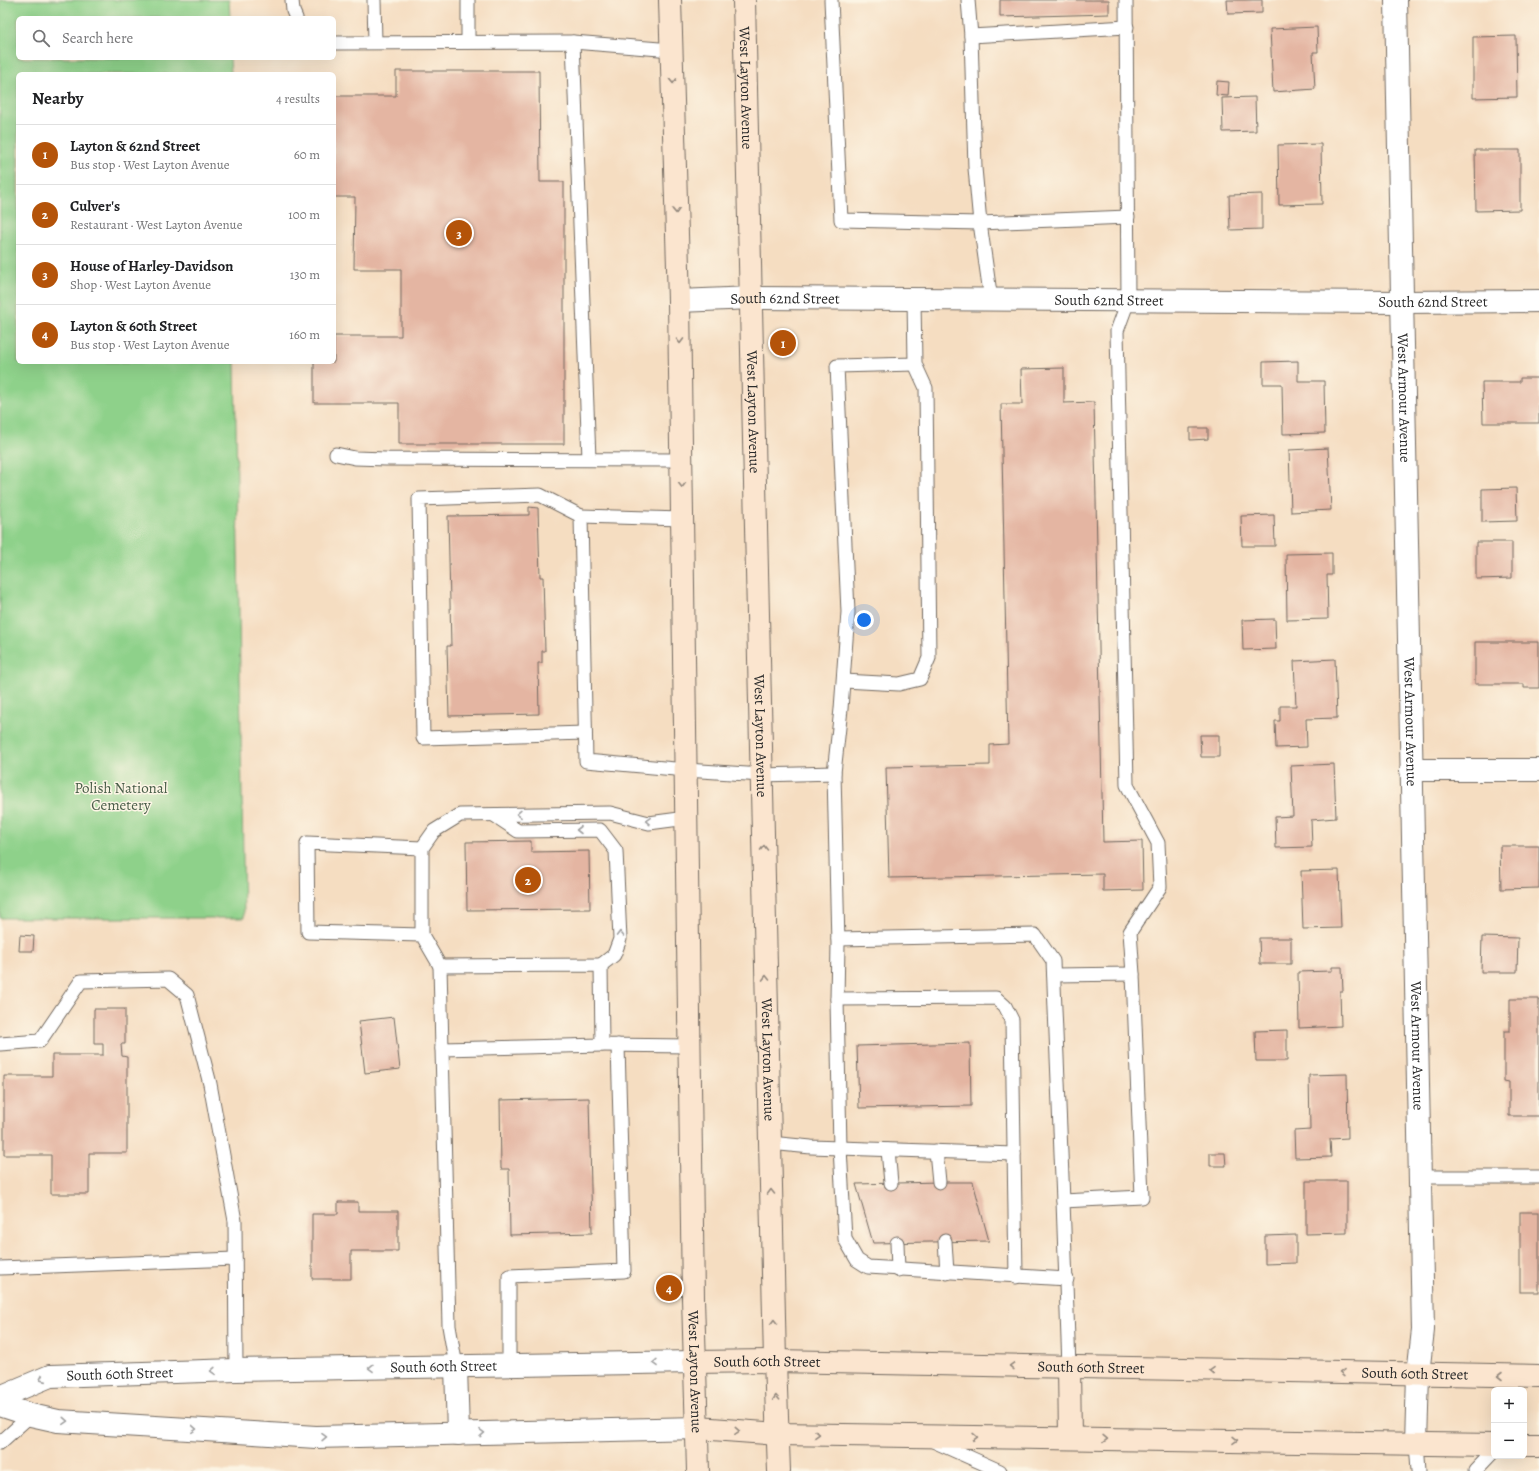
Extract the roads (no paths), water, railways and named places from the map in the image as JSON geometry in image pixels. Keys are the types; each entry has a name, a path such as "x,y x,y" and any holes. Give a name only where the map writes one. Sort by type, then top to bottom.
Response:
{"main road":[{"name":"West Layton Avenue","path":"670,0 679,301 694,1362 698,1428 698,1471"},
{"name":"West Layton Avenue","path":"744,0 752,298 775,1361 779,1471"},
{"name":"South 60th Street","path":"694,1362 775,1361 1539,1376"},
{"path":"1069,1367 1070,1438"},
{"path":"698,1428 778,1434 1491,1444"},
{"path":"1527,1445 1539,1445"}],"street":[{"name":"West Armour Avenue","path":"1396,0 1423,1330 1418,1374 1416,1443"},
{"name":"South 62nd Street","path":"679,301 752,298 1128,301 1539,301"},
{"path":"1411,770 1539,770"},
{"name":"South 60th Street","path":"0,1397 50,1376 236,1370 694,1362"},
{"path":"456,1366 458,1434"},
{"path":"0,1405 31,1415 58,1421 316,1437 698,1428"}],"lane":[{"path":"292,0 292,11 295,16"},
{"path":"374,0 375,42"},
{"path":"468,0 468,42"},
{"path":"831,0 841,220 980,223 1128,217"},
{"path":"968,0 971,36 975,168 980,223 991,300"},
{"path":"1063,1201 1142,1197 1130,932 1160,887 1158,843 1127,785 1117,331 1128,301 1126,0"},
{"path":"971,36 1127,27"},
{"path":"336,43 573,42 672,50"},
{"path":"573,42 589,459"},
{"path":"844,682 899,684 920,679 929,658 926,388 915,364 914,299"},
{"path":"915,364 837,366 848,612 844,682 834,773 838,938 837,999 840,1148 845,1239 857,1260 868,1268 1067,1279"},
{"path":"336,454 355,458 386,459 681,460"},
{"path":"585,733 423,738 419,500 540,495 581,516 682,519"},
{"path":"581,516 586,761 762,775 834,773"},
{"path":"456,1366 449,1326 440,966 422,935 422,848 434,831 460,815 610,813 649,823 686,818"},
{"path":"440,966 601,965 614,956 620,939 616,851 600,830 518,831 494,815"},
{"path":"422,848 306,843 308,932 422,935"},
{"path":"838,938 1035,935 1053,961 1067,1279 1069,1367"},
{"path":"601,965 602,1045"},
{"path":"1054,975 1133,974"},
{"path":"0,1044 40,1041 81,981 168,979 187,995 210,1084 235,1221 236,1370"},
{"path":"837,999 996,998 1005,1006 1012,1020 1016,1276"},
{"path":"442,1049 602,1045 690,1046"},
{"path":"509,1366 509,1276 624,1271 618,1045"},
{"path":"770,1143 811,1147 1014,1154"},
{"path":"888,1150 891,1183"},
{"path":"936,1151 939,1182"},
{"path":"1420,1177 1539,1177"},
{"path":"945,1242 947,1273"},
{"path":"896,1243 898,1270"},
{"path":"0,1268 235,1259"},
{"path":"0,1443 31,1415"},
{"path":"923,1436 1000,1471"},
{"path":"1416,1443 1418,1471"},
{"path":"1474,1471 1491,1454"}],"place":[{"name":"House of Harley-Davidson","path":"459,233"},
{"name":"Layton & 62nd Street","path":"783,343"},
{"name":"Culver's","path":"528,880"},
{"name":"Layton & 60th Street","path":"669,1288"}],"park label":[{"name":"Polish National Cemetery","path":"121,796"}]}
